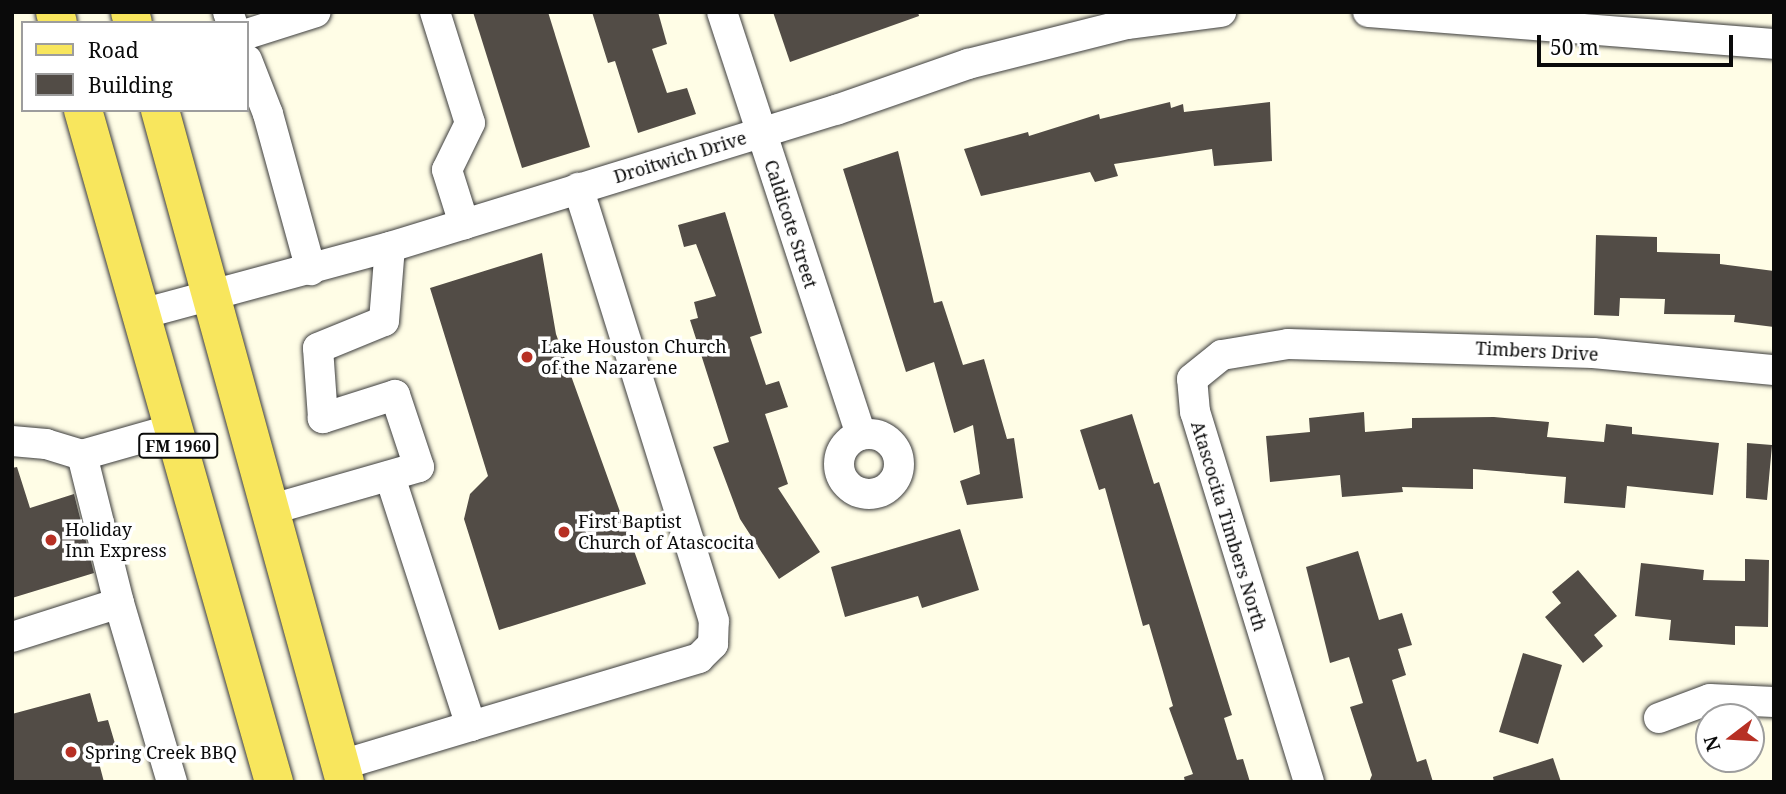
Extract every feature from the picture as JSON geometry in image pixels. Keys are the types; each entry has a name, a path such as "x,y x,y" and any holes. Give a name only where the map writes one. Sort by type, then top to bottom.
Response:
{"main road":[{"name":"FM 1960","path":"84,112 274,782"},
{"path":"161,112 343,773"}],"street":[{"path":"248,34 316,12"},
{"path":"435,12 470,123 447,170 464,224"},
{"name":"Caldicote Street","path":"722,12 861,435"},
{"name":"Droitwich Drive","path":"141,314 311,271 1044,43 1127,24 1221,12"},
{"path":"1368,12 1774,44"},
{"path":"248,63 268,114 311,271"},
{"path":"343,773 471,726 699,658 713,644 714,621 578,188"},
{"path":"269,510 419,467 396,395 323,418 318,348 384,321 390,247"},
{"name":"Timbers Drive","path":"1299,345 1593,353 1774,370"},
{"name":"Atascocita Timbers North","path":"1299,345 1264,346 1222,355 1192,379 1195,412 1309,782"},
{"path":"12,441 46,444 82,456 173,429"},
{"path":"82,456 119,603 172,782"},
{"path":"390,476 471,726"},
{"path":"12,637 119,603"},
{"path":"1659,718 1710,699 1774,702"}],"building":[{"path":"473,12 548,12 590,147 522,168"},
{"path":"592,12 658,12 667,44 652,49 667,93 687,88 696,114 638,133 615,61 608,63"},
{"path":"773,12 918,12 919,16 790,62"},
{"path":"1170,102 1171,108 1183,104 1184,112 1270,102 1272,161 1214,166 1212,149 1114,164 1118,176 1095,182 1090,172 981,196 964,149 1028,132 1029,136 1099,114 1100,119"},
{"path":"898,151 934,303 942,301 963,365 984,359 1007,439 1014,438 1023,498 967,505 960,481 980,474 973,425 954,433 934,362 906,372 843,169"},
{"path":"725,212 762,333 750,337 766,385 779,381 788,407 765,414 788,484 778,488 820,552 779,579 740,519 713,447 729,442 690,320 698,318 694,302 716,296 696,244 684,247 678,225"},
{"path":"1596,235 1657,237 1657,252 1720,254 1720,264 1774,271 1774,327 1734,322 1735,315 1664,314 1665,299 1620,298 1619,316 1594,315"},
{"path":"542,253 556,334 646,584 499,630 464,519 470,494 488,476 430,288"},
{"path":"1364,412 1365,432 1412,428 1412,418 1494,417 1549,422 1547,437 1604,442 1606,424 1632,427 1632,434 1719,443 1713,495 1627,486 1625,508 1564,503 1566,477 1473,469 1473,489 1402,487 1403,492 1342,497 1340,475 1270,482 1266,436 1310,432 1309,418"},
{"path":"1132,414 1154,484 1159,482 1232,715 1224,718 1237,760 1243,759 1250,782 1185,782 1184,777 1193,774 1169,708 1173,706 1149,624 1143,626 1105,488 1099,490 1080,430"},
{"path":"1747,443 1772,445 1767,500 1746,498"},
{"name":"Holiday Inn Express","path":"17,467 30,508 74,494 94,573 12,598 12,468"},
{"path":"960,529 979,590 922,608 918,596 845,617 831,567"},
{"path":"1358,551 1379,620 1402,613 1412,645 1398,649 1406,675 1392,680 1417,762 1426,759 1433,782 1369,782 1372,775 1350,707 1363,703 1349,657 1330,663 1306,567"},
{"path":"1745,559 1769,560 1768,627 1735,626 1735,645 1669,640 1671,620 1635,616 1641,563 1704,570 1703,580 1745,581"},
{"path":"1578,570 1617,616 1594,635 1603,646 1583,663 1545,617 1561,603 1552,592"},
{"path":"1523,653 1562,665 1538,744 1499,732"},
{"path":"90,693 98,722 108,720 119,757 99,763 104,782 12,782 12,714"},
{"path":"1553,758 1561,782 1494,782 1493,777"}],"place":[{"name":"Lake Houston Church of the Nazarene","path":"527,357"},
{"name":"First Baptist Church of Atascocita","path":"564,532"},
{"name":"Holiday Inn Express","path":"51,540"},
{"name":"Spring Creek BBQ","path":"71,752"}]}
